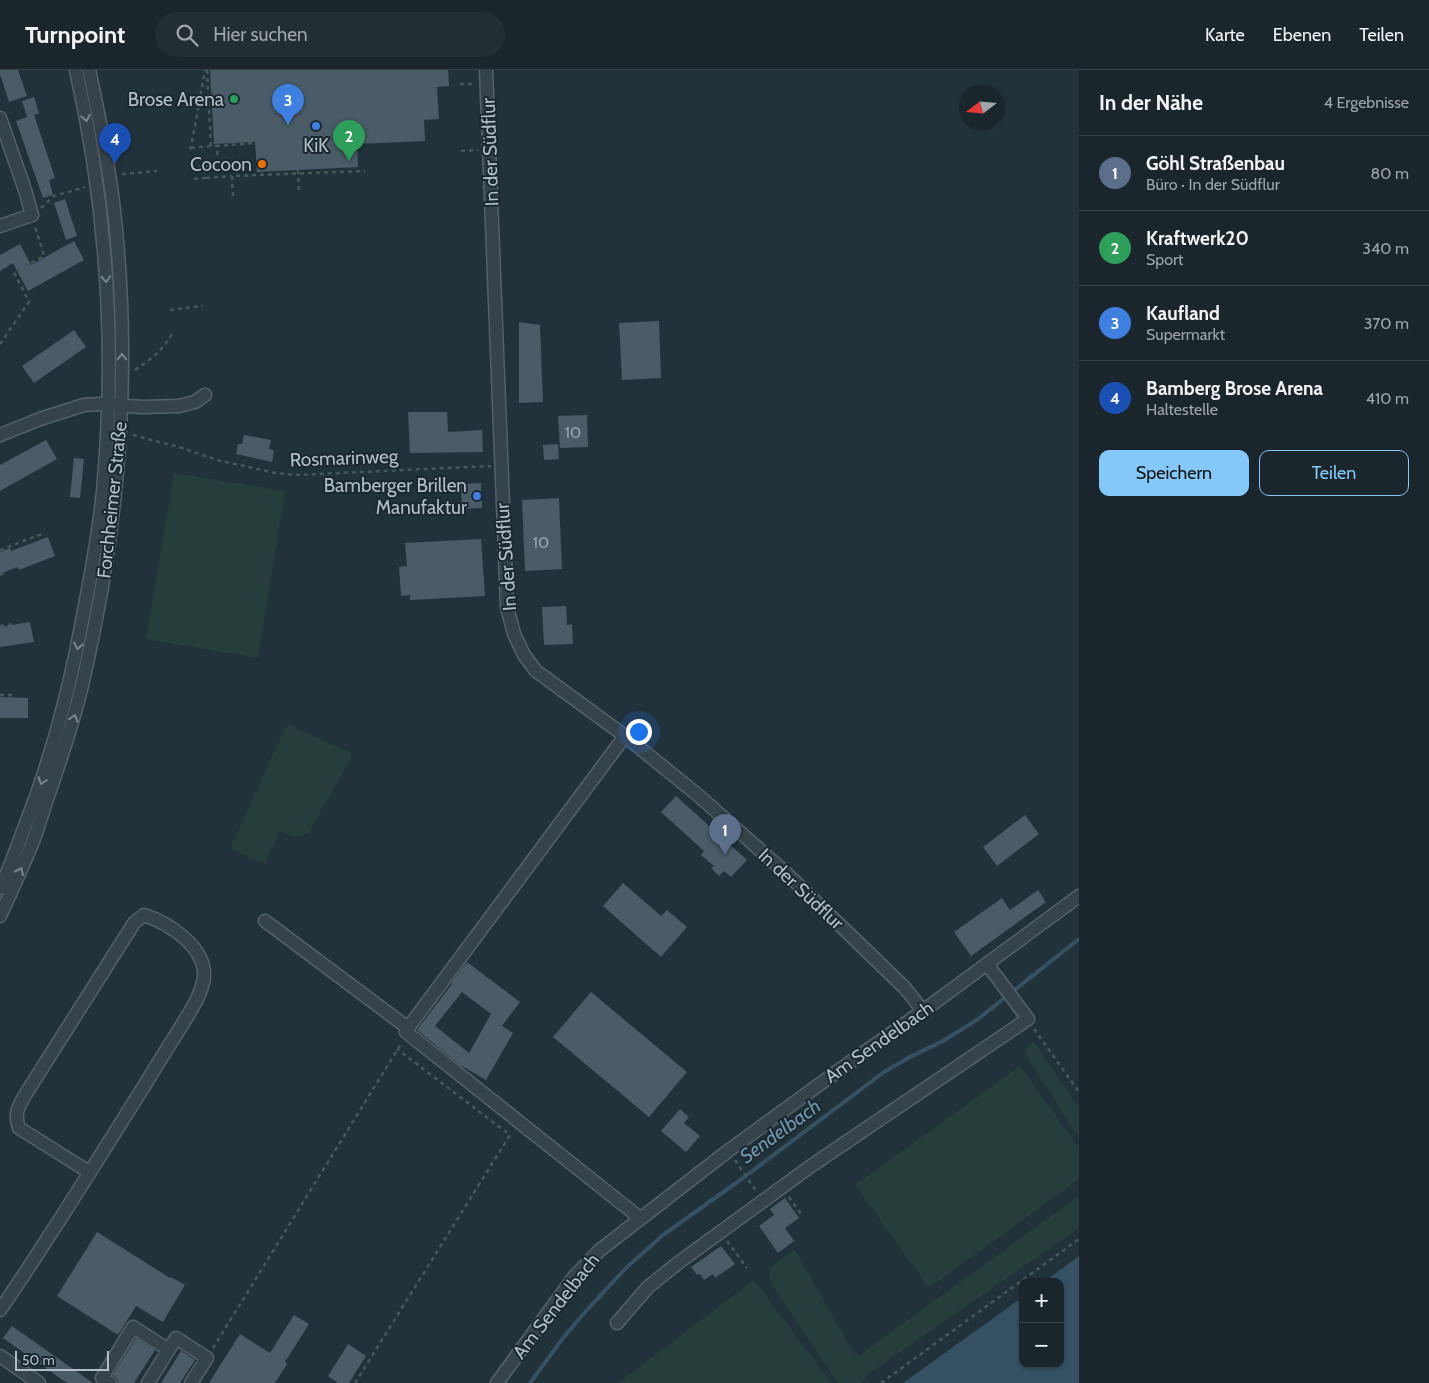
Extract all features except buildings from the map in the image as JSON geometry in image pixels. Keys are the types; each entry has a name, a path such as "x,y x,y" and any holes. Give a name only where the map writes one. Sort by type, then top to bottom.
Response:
{"street":[{"name":"Forchheimer Straße","path":"0,916 36,834 76,710 103,584 120,450 101,218 91,142 76,70"},
{"name":"Forchheimer Straße","path":"0,888 44,776 74,667 91,574 115,406 122,372 121,308 115,219 102,130 89,70"},
{"name":"In der Südflur","path":"486,70 507,607 514,634 524,656 536,671 625,736 699,796 786,873 905,988 923,1011"},
{"path":"0,118 26,190 32,215 0,226"},
{"path":"0,435 40,419 84,405 152,408 179,406 195,402 205,395"},
{"path":"407,1030 625,736"},
{"name":"Am Sendelbach","path":"497,1383 574,1277 600,1250 728,1151 1079,896"},
{"path":"0,1310 89,1172 175,1037 200,992 204,975 200,957 188,941 158,920 144,915 129,930 19,1106 16,1119 19,1128 89,1172"},
{"path":"264,921 407,1030 640,1218"},
{"path":"618,1323 648,1287 678,1263 812,1166 1028,1019 987,964"},
{"path":"110,1383 102,1378 133,1327 169,1350"},
{"path":"148,1383 176,1338 207,1358 191,1383"},
{"path":"0,1356 35,1382"}],"path":[{"path":"206,70 211,109 211,146"},
{"path":"206,70 190,148 255,143"},
{"path":"460,84 476,84"},
{"path":"185,99 208,97"},
{"path":"191,167 218,165 217,146"},
{"path":"461,151 489,149"},
{"path":"204,166 205,178"},
{"path":"122,174 158,171"},
{"path":"192,179 298,172 365,171"},
{"path":"298,172 299,192"},
{"path":"232,176 233,196"},
{"path":"0,344 28,302 14,272 44,256 32,215 54,196 85,187"},
{"path":"170,310 203,306"},
{"path":"122,372 134,370 156,356 172,334"},
{"name":"Rosmarinweg","path":"133,435 182,448 217,460 275,473 296,475 501,466"},
{"path":"0,550 42,534"},
{"path":"0,626 15,624"},
{"path":"0,695 14,696"},
{"path":"1028,1019 1079,1092"},
{"path":"207,1358 398,1049 407,1030"},
{"path":"355,1383 510,1135 398,1049"},
{"path":"737,1163 753,1187"},
{"path":"782,1188 801,1214"},
{"path":"721,1232 747,1268"},
{"path":"881,1383 1079,1239"}],"green space":[{"path":"174,473 285,491 258,658 146,639"},
{"path":"287,724 353,754 309,833 294,837 280,831 264,864 230,848"},
{"path":"1034,1042 1079,1108 1079,1138 1024,1052"},
{"path":"1020,1066 1079,1148 1079,1179 929,1288 855,1185"},
{"path":"1079,1196 1079,1228 871,1372 861,1383 838,1383 770,1279 769,1268 795,1250 854,1353 859,1356"},
{"path":"754,1280 831,1383 618,1383"}],"water":[{"path":"1079,1256 1079,1383 903,1383 1019,1300 1019,1368 1064,1368 1064,1278 1049,1278"}],"waterway":[{"name":"Sendelbach","path":"530,1383 585,1312 626,1268 663,1235 743,1178 884,1072 943,1041 978,1019 1079,939"}],"place":[{"name":"Brose Arena","path":"234,99"},
{"name":"Kaufland","path":"288,125"},
{"name":"KiK","path":"316,126"},
{"name":"Kraftwerk20","path":"349,161"},
{"name":"Bamberg Brose Arena","path":"115,164"},
{"name":"Cocoon","path":"262,164"},
{"name":"Bamberger Brillen Manufaktur","path":"477,496"},
{"name":"Göhl Straßenbau","path":"725,855"}]}
